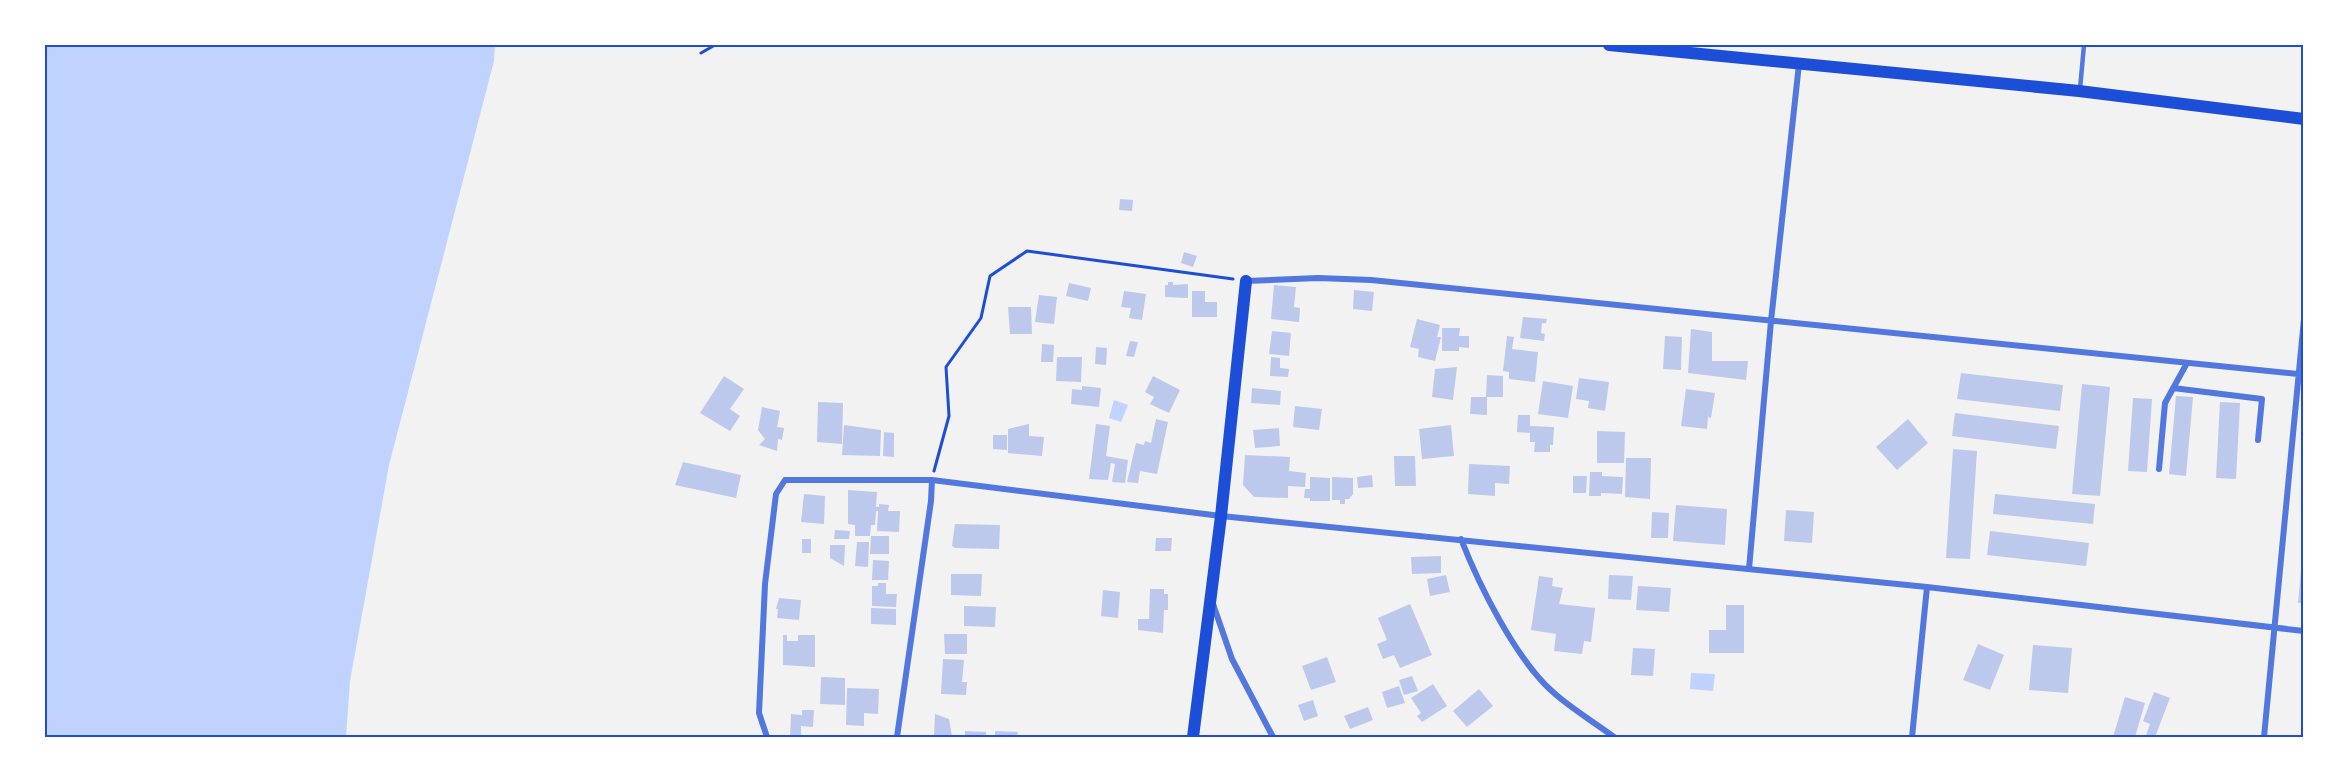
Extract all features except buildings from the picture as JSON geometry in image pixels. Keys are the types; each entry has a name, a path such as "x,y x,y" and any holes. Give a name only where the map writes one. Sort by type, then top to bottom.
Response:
{"main road":[{"path":"1609,45 2079,92 2304,119"},
{"path":"1193,737 1221,516 1246,281"}],"street":[{"path":"1749,569 1771,321 1799,63"},
{"path":"1246,281 1318,278 1371,280 2298,374"},
{"path":"2264,737 2304,319"},
{"path":"2159,469 2165,403 2187,363"},
{"path":"2172,388 2262,399 2258,440"},
{"path":"767,737 759,713 765,584 776,494 785,480 932,480 1221,516 1927,587 2304,631"},
{"path":"897,737 931,501 932,480"},
{"path":"1461,539 1477,579 1524,658 1553,692 1614,737"},
{"path":"1912,737 1927,587"},
{"path":"1211,598 1232,659 1273,737"}],"lane":[{"path":"2079,92 2084,45"}],"path":[{"path":"701,52 715,45"},
{"path":"932,480 949,416 945,367 981,318 990,276 1027,251 1246,281"}],"water":[{"path":"45,45 495,45 494,61 389,465 350,681 346,737 45,737"},
{"path":"1114,400 1128,405 1121,422 1109,418"},
{"path":"1691,673 1715,674 1713,691 1690,689"}]}
